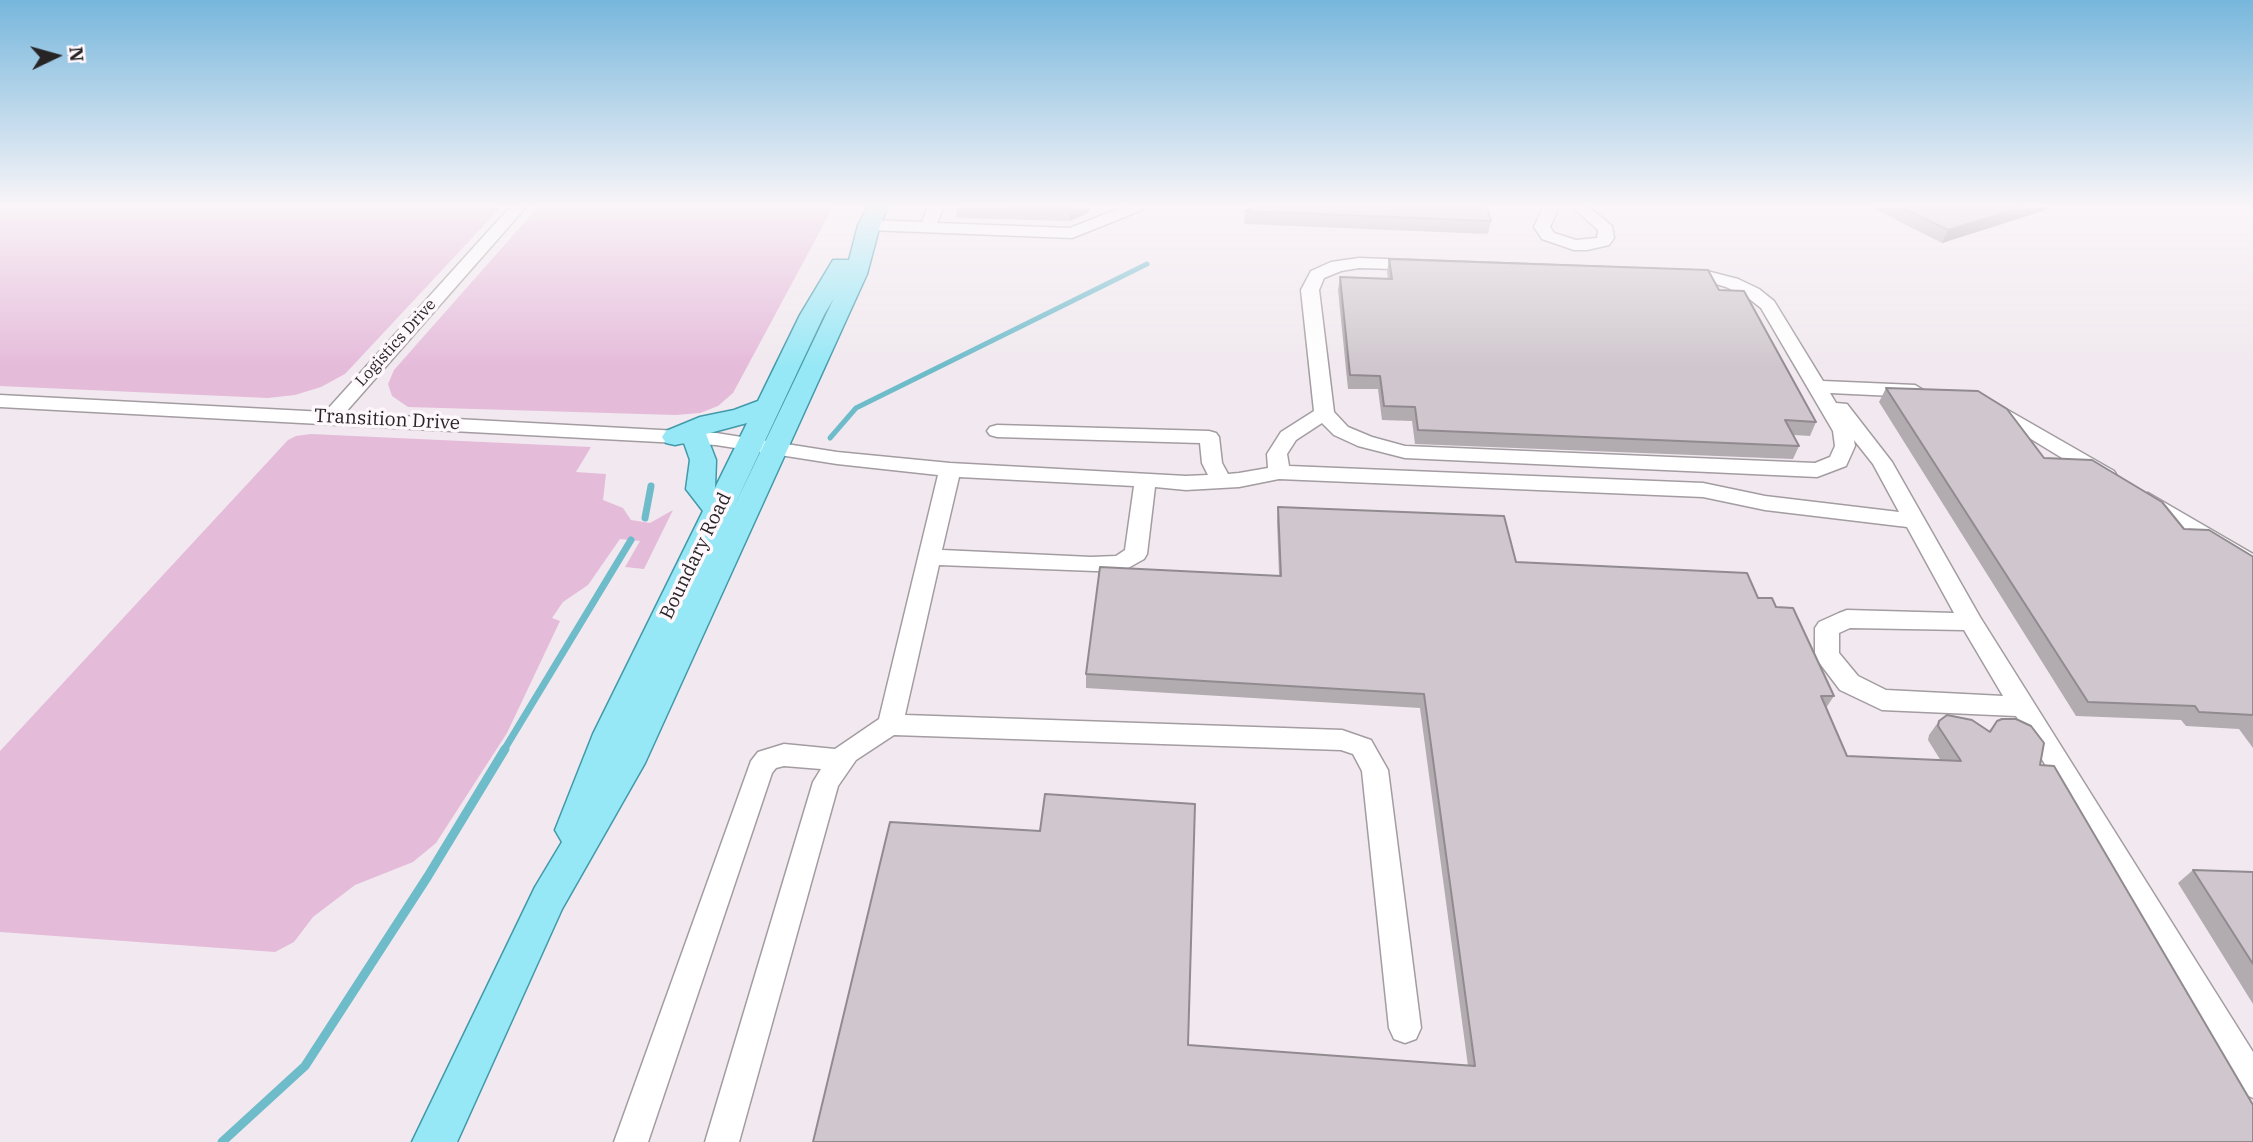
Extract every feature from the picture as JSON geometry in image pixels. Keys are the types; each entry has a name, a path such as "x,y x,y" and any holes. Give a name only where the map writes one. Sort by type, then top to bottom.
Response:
{"main road":[{"name":"Boundary Road","path":"548,899 628,763 762,446 768,406 828,284 844,260"},
{"name":"Boundary Road","path":"434,1142 548,899 596,766 718,511 762,446 856,274 860,260"},
{"path":"718,511 700,489 703,460 686,437 709,423 740,417 768,406"}],"street":[{"name":"Logistics Drive","path":"331,417 471,260"},
{"path":"1596,260 1602,270"},
{"path":"1359,263 1707,276 1732,283 1753,293 1768,305 1817,387 1843,431 1845,446 1839,461 1817,470 1405,452 1365,442 1341,431 1324,413 1310,290 1318,275 1337,266 1359,263"},
{"path":"1817,387 1938,392"},
{"path":"1817,387 1847,415 1882,462 1971,622 2253,1082"},
{"path":"1976,397 2253,564"},
{"name":"Transition Drive","path":"0,401 686,437 762,446"},
{"path":"1279,472 1277,454 1288,436 1324,413"},
{"path":"997,431 1209,437 1212,463 1222,481"},
{"path":"890,725 950,470"},
{"path":"929,557 1121,564 1136,554 1145,480"},
{"path":"1971,622 1847,619 1827,628 1827,655 1849,683 1882,700 2023,707"},
{"path":"631,1142 760,769 767,759 784,755 842,760 847,753 890,725 1342,740 1362,747 1375,770 1405,1028"}],"lane":[{"path":"762,446 837,458 950,470 1145,480 1222,481 1279,472 1703,490 1765,503 1915,521"},
{"path":"722,1142 826,782 842,760"}],"shaded area":[{"path":"0,260 451,260 345,374 321,387 295,395 268,398 0,386"},
{"path":"491,260 804,260 733,393 718,406 700,413 675,415 408,407 392,396 388,384 394,370"},
{"path":"311,434 591,447 576,472 606,474 603,500 623,508 631,520 650,523 673,510 644,569 625,567 640,541 620,539 588,585 563,602 552,618 560,621 507,733 436,843 413,862 355,885 313,917 294,942 275,952 0,932 0,751 288,440"}],"building":[{"path":"1389,260 1708,270 1719,290 1744,291 1816,422 1785,420 1799,446 1418,430 1415,407 1384,406 1380,376 1350,375 1340,277 1392,279"},
{"path":"1886,388 1978,391 2007,409 2044,458 2092,460 2162,502 2184,529 2209,530 2252,556 2253,715 2199,712 2195,706 2088,702"},
{"path":"1278,507 1504,516 1516,562 1747,573 1758,598 1772,598 1776,607 1793,608 1834,696 1821,696 1847,756 1961,761 1938,726 1939,721 1947,715 1972,720 1990,732 1997,721 2002,719 2016,719 2031,726 2044,743 2040,765 2054,766 2253,1105 2253,1142 813,1142 890,822 1040,831 1045,794 1195,804 1188,1045 1475,1066 1424,694 1086,674 1100,567 1281,576"},
{"path":"2193,870 2253,872 2253,964"}],"waterway":[{"path":"830,438 856,408 1147,264"},
{"path":"645,518 651,486"},
{"path":"504,750 631,540"},
{"path":"222,1142 305,1066 428,876 505,749"}]}
